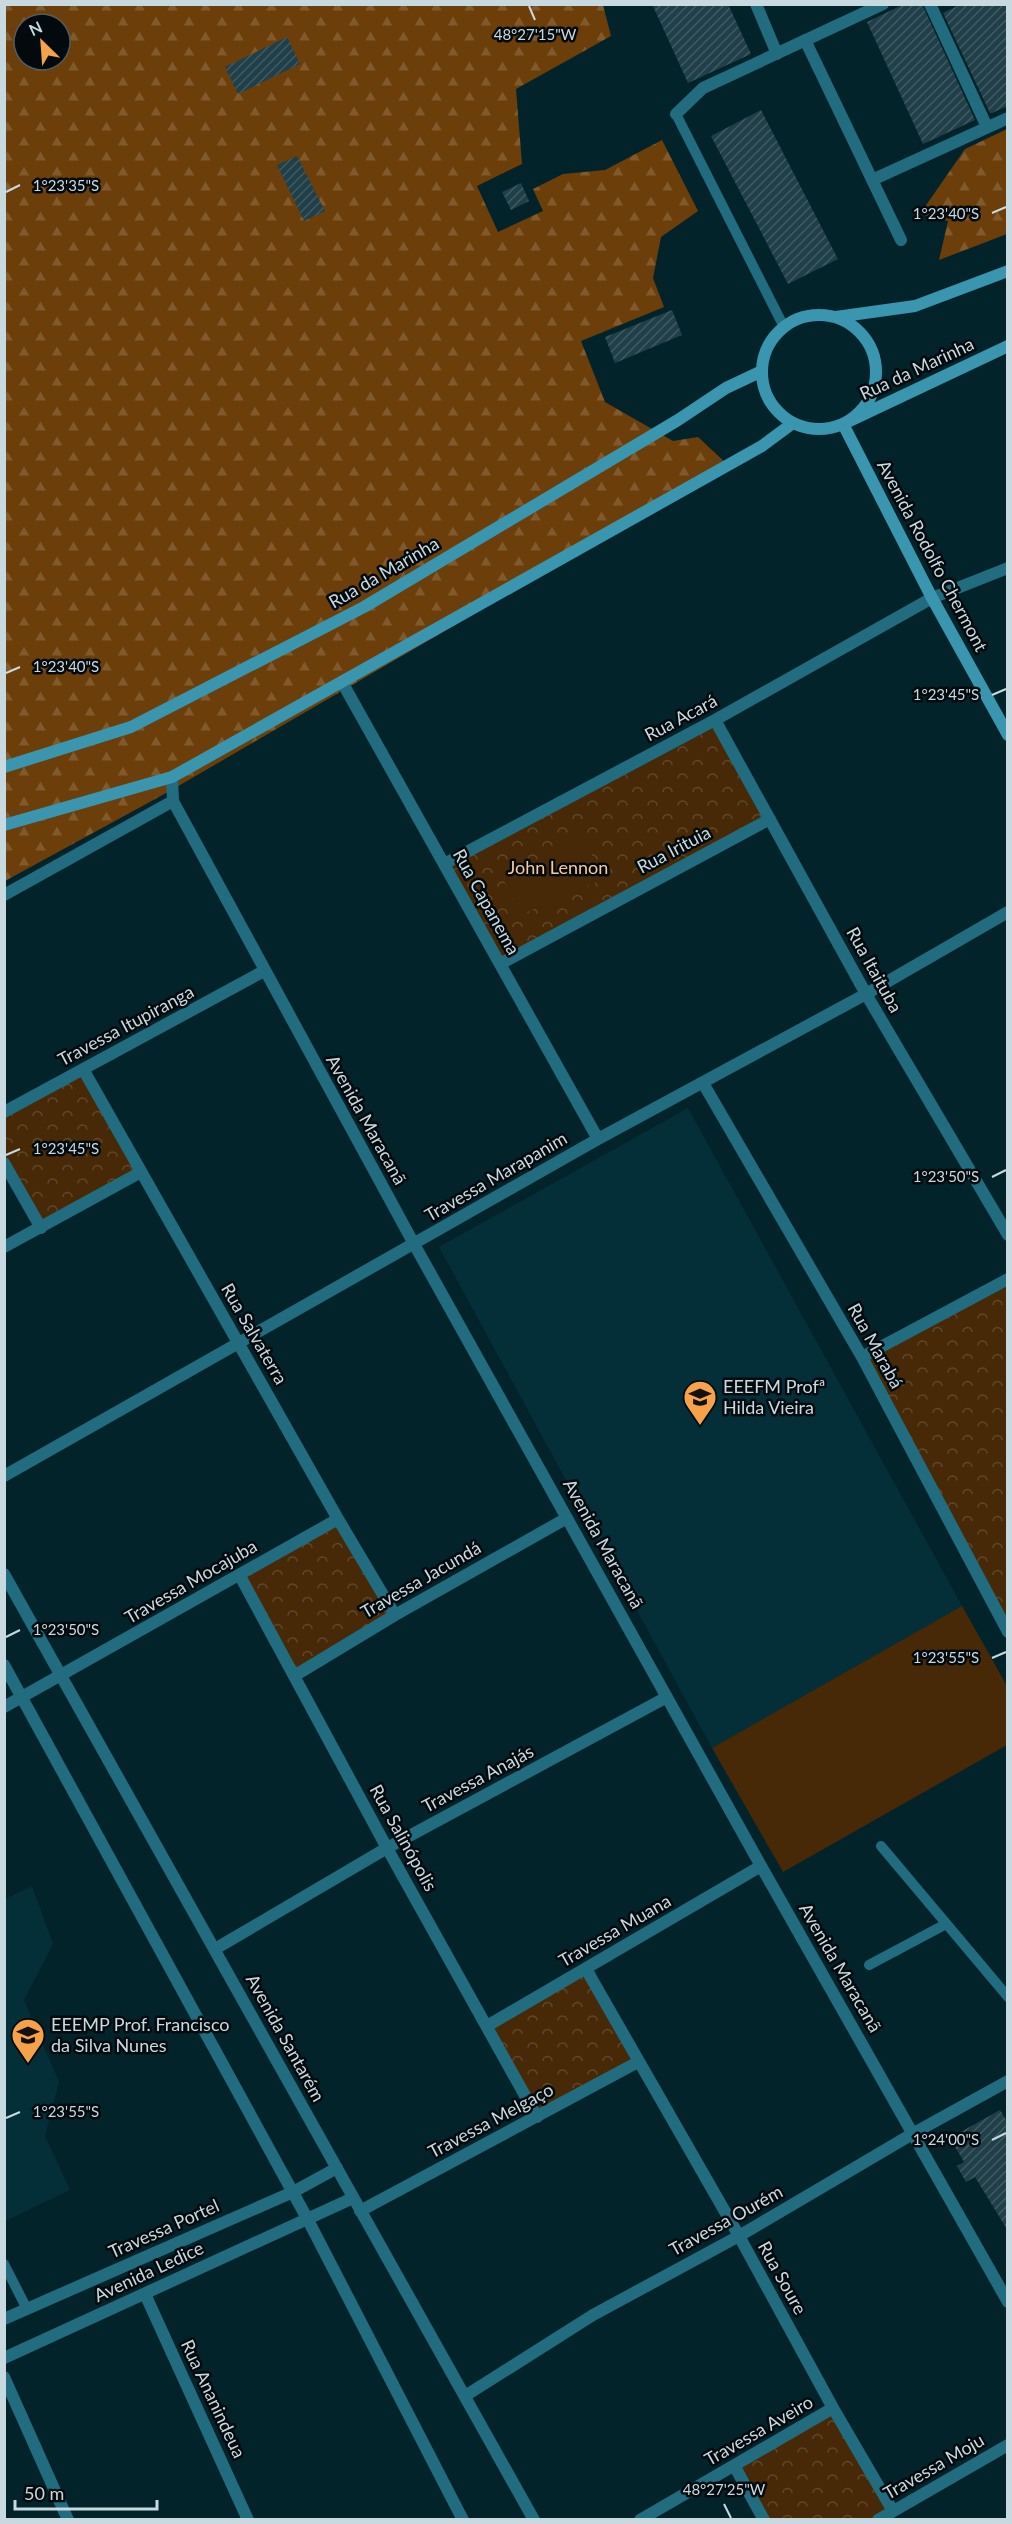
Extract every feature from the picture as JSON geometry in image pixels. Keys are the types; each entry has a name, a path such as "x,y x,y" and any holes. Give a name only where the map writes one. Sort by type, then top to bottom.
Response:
{"main road":[{"path":"833,317 856,328 865,338 875,361 876,374 870,398 863,409 843,424 818,429 793,423 773,407 763,384 762,371 768,347 784,327 808,317 833,317 915,306 1008,271"},
{"name":"Rua da Marinha","path":"843,424 1008,346"},
{"name":"Rua da Marinha","path":"4,767 131,727 364,607 678,420 726,388 762,371"},
{"path":"4,825 172,777 762,446 793,423"},
{"name":"Avenida Rodolfo Chermont","path":"843,424 932,598 1008,735"}],"street":[{"path":"756,4 777,54"},
{"path":"675,114 703,88 883,4"},
{"path":"930,4 987,127"},
{"path":"806,40 901,240"},
{"path":"872,180 1008,118"},
{"name":"Rua Acará","path":"444,864 715,720 932,598 1008,568"},
{"name":"Rua Capanema","path":"342,682 598,1139"},
{"name":"Rua Itaituba","path":"715,720 866,993 1008,1235"},
{"path":"4,895 172,801 172,777"},
{"name":"Avenida Maracanã","path":"172,801 414,1244 760,1866 914,2133 1008,2302"},
{"name":"Rua Irituia","path":"500,964 770,819"},
{"name":"Travessa Marapanim","path":"4,1476 598,1139 866,993 1008,912"},
{"name":"Travessa Itupiranga","path":"4,1112 264,971"},
{"name":"Rua Salvaterra","path":"83,1069 338,1519 395,1615"},
{"name":"Rua Marabá","path":"703,1083 862,1357 1008,1632"},
{"path":"4,1163 41,1228"},
{"path":"4,1247 141,1172"},
{"path":"862,1357 1008,1279"},
{"name":"Travessa Jacundá","path":"294,1676 395,1615 567,1518"},
{"name":"Travessa Mocajuba","path":"7,1703 24,1698 338,1519"},
{"name":"Avenida Santarém","path":"4,1574 534,2520"},
{"name":"Rua Salinópolis","path":"240,1576 387,1848 537,2117"},
{"path":"4,1665 293,2192 463,2520"},
{"name":"Travessa Anajás","path":"215,1949 387,1848 667,1697"},
{"name":"Travessa Muana","path":"487,2026 760,1866"},
{"name":"Rua Soure","path":"586,1969 739,2236 833,2409 893,2511"},
{"name":"Travessa Melgaço","path":"360,2211 638,2062"},
{"name":"Travessa Ourém","path":"465,2396 593,2315 739,2236 914,2133 1008,2081"},
{"name":"Travessa Portel","path":"4,2319 293,2192 337,2168"},
{"path":"308,2220 353,2198"},
{"name":"Avenida Ledice","path":"4,2358 308,2220"},
{"name":"Rua Ananindeua","path":"144,2294 248,2520"},
{"path":"4,2377 68,2520"},
{"name":"Travessa Aveiro","path":"640,2520 833,2409"},
{"name":"Travessa Moju","path":"878,2520 1008,2445"},
{"path":"735,2467 764,2520"}],"lane":[{"path":"675,114 784,327"},
{"path":"881,1846 1008,1997"},
{"path":"869,1965 946,1924"},
{"path":"4,2264 27,2309"}],"shaded area":[{"name":"EEEFM Profª Hilda Vieira","path":"688,1108 962,1606 712,1748 439,1247"},
{"name":"EEEMP Prof. Francisco da Silva Nunes","path":"32,1886 53,1944 24,2000 59,2082 45,2136 70,2190 5,2221 5,1899"}],"green space":[{"path":"5,5 603,5 611,36 516,89 522,164 477,186 498,232 543,211 533,189 563,174 605,170 662,140 698,211 661,237 653,278 664,307 581,341 605,402 673,441 698,437 729,466 168,792 5,881"},
{"path":"1007,129 1007,234 939,260 948,221 920,214 965,149"},
{"name":"John Lennon","path":"715,720 770,819 500,964 444,864"},
{"path":"583,837 604,879 520,915 502,876"},
{"path":"83,1069 141,1172 41,1228 5,1163 4,1112"},
{"path":"1007,1279 1007,1632 862,1357"},
{"path":"338,1519 395,1615 294,1676 240,1576"},
{"path":"962,1606 1007,1686 1007,1745 783,1872 712,1748"},
{"path":"586,1969 638,2062 537,2117 487,2026"},
{"path":"833,2408 893,2511 878,2519 764,2519 735,2467"}],"building":[{"path":"652,4 728,4 751,54 688,83"},
{"path":"904,4 922,4 975,120 923,144 867,22"},
{"path":"961,4 1008,4 1008,106 992,113 943,13"},
{"path":"287,37 300,64 238,94 225,67"},
{"path":"761,110 838,259 788,284 711,136"},
{"path":"297,156 325,211 304,221 277,165"},
{"path":"521,183 529,201 511,210 502,192"},
{"path":"672,310 682,335 615,363 605,337"},
{"path":"1000,2110 1008,2123 1008,2231 975,2177 966,2182 957,2166 964,2162 950,2138"}],"place":[{"name":"EEEFM Profª Hilda Vieira","path":"700,1426"},
{"name":"EEEMP Prof. Francisco da Silva Nunes","path":"28,2064"}]}
